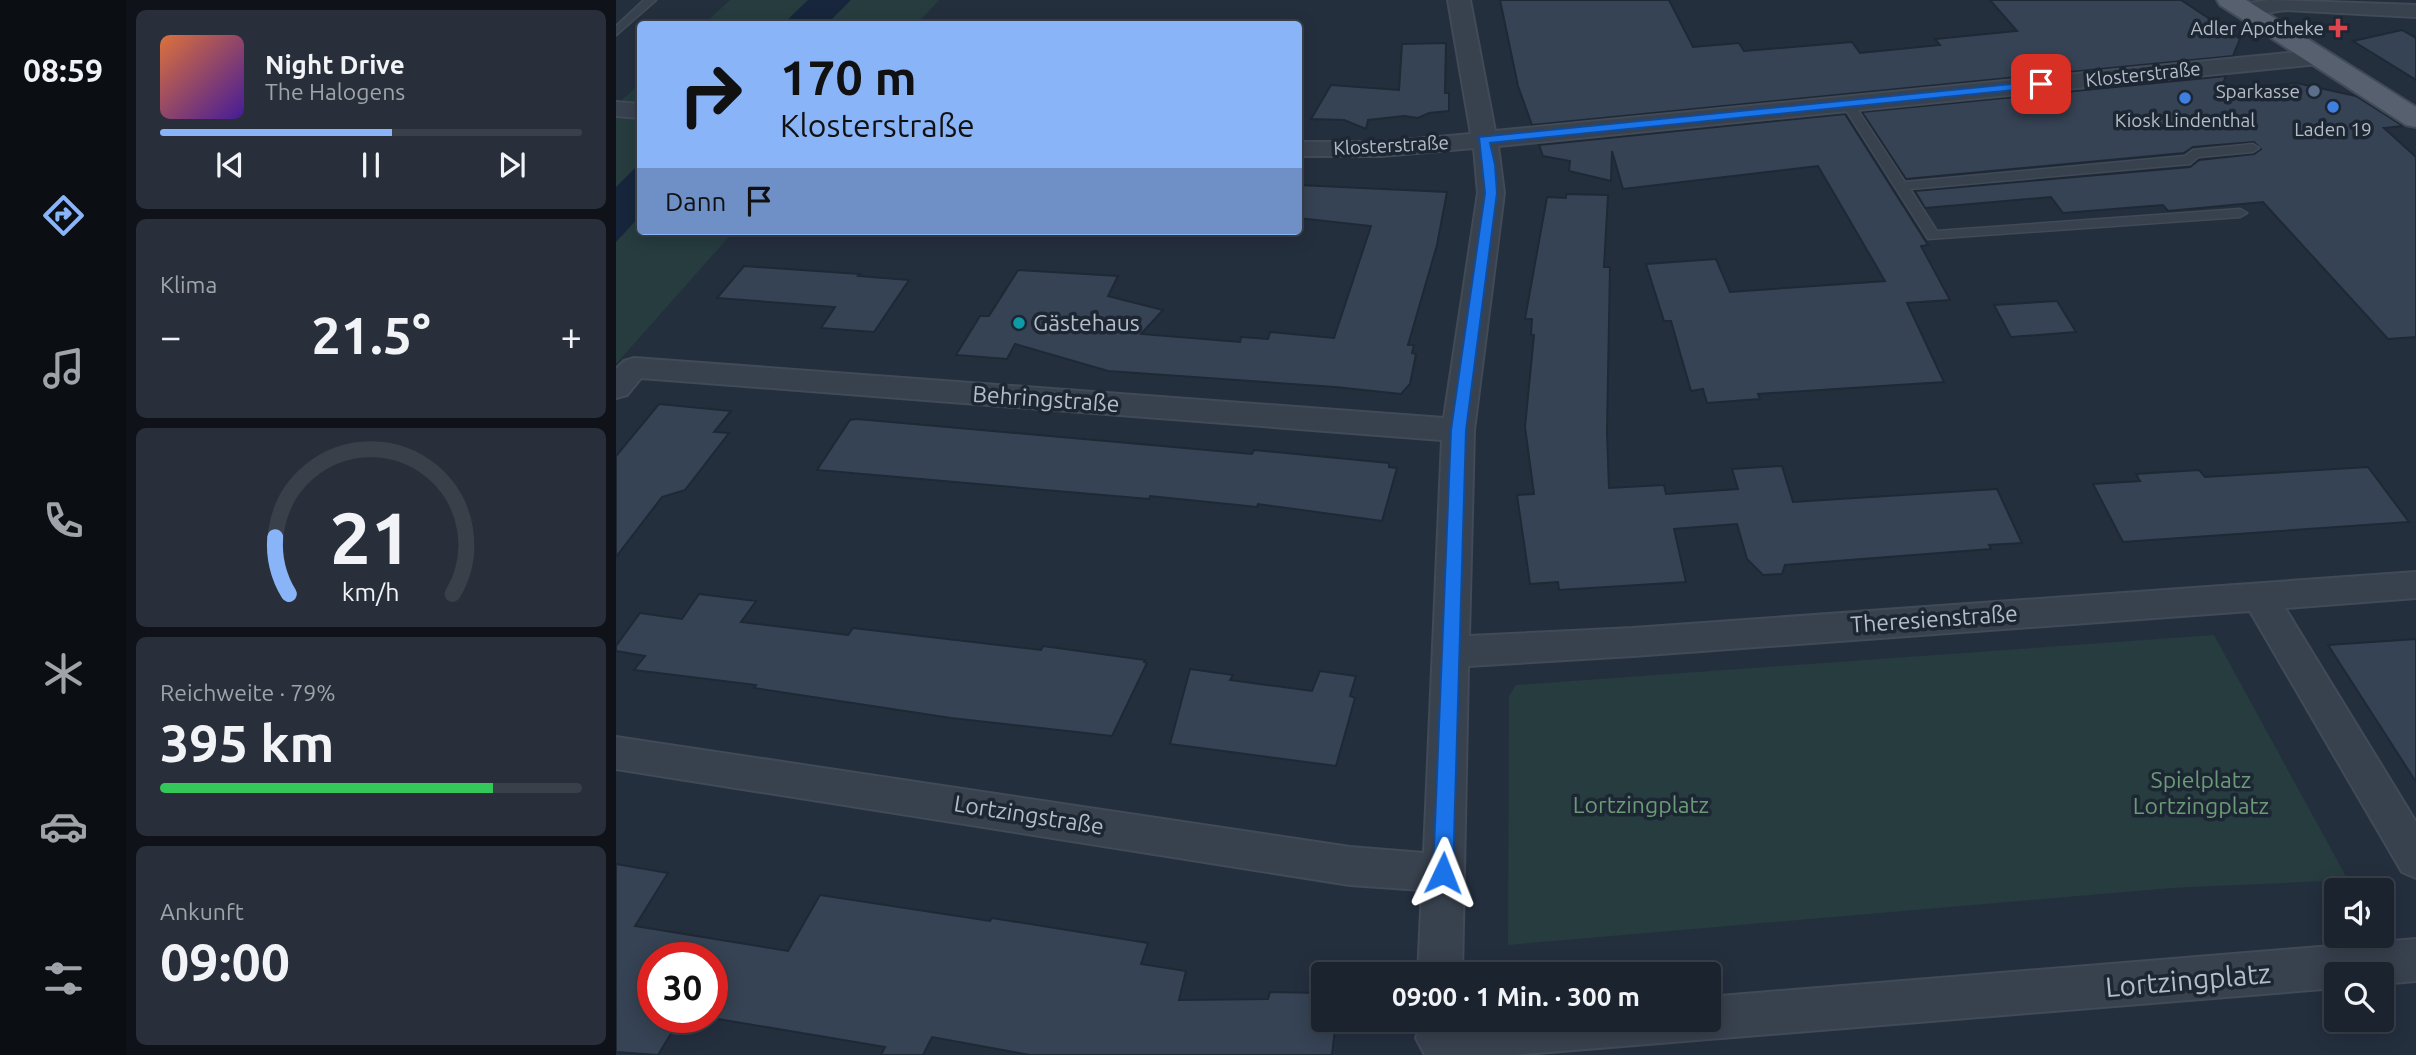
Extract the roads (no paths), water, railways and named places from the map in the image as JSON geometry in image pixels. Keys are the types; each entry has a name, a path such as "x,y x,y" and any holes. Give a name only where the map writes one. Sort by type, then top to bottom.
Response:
{"main road":[{"path":"2237,5 2416,119"}],"street":[{"path":"1440,962 1458,430 1491,193 1489,165 1460,0"},
{"path":"2237,5 2285,4 2416,11"},
{"name":"Klosterstraße","path":"1302,149 1381,149 1483,140 2318,57"},
{"path":"616,109 637,111"},
{"name":"Behringstraße","path":"625,378 1458,430"},
{"name":"Theresienstraße","path":"1451,652 1633,642 2416,585"},
{"path":"2260,597 2416,859"},
{"name":"Lortzingstraße","path":"616,753 1350,866 1443,873"},
{"name":"Lortzingplatz","path":"1721,1018 2416,960"},
{"path":"1438,1038 1523,1032"}],"lane":[{"path":"616,32 650,0"},
{"path":"1848,104 1933,236 2240,213"},
{"path":"1902,186 2190,160 2193,153 2253,148"}],"water":[{"path":"808,0 851,0 830,21 786,21"},
{"path":"637,166 637,219 616,242 616,187"}],"place":[{"name":"Adler Apotheke","path":"2338,28"},
{"name":"Sparkasse","path":"2314,91"},
{"name":"Kiosk Lindenthal","path":"2185,98"},
{"name":"Laden 19","path":"2333,107"},
{"name":"Gästehaus","path":"1019,323"}],"park label":[{"name":"Spielplatz Lortzingplatz","path":"2201,793"}]}
